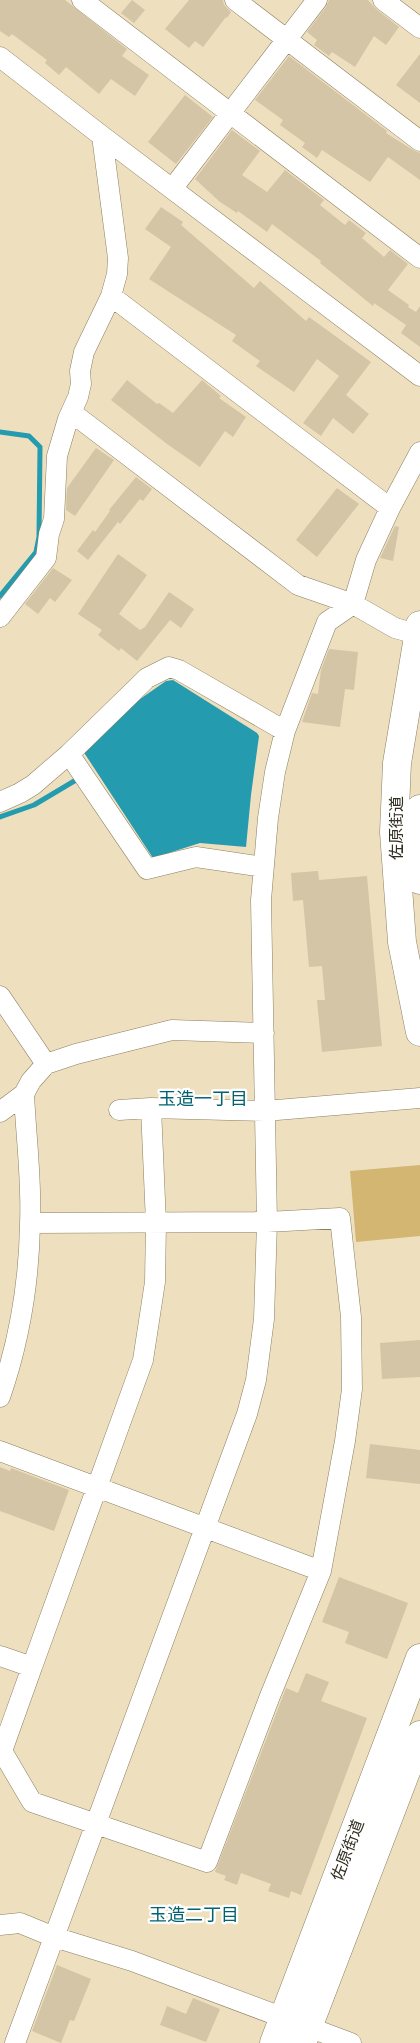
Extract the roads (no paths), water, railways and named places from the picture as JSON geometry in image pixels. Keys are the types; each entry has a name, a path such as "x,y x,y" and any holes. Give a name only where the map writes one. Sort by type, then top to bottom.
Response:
{"highway":[{"name":"佐原街道","path":"419,631 397,763 394,832 402,942 420,1032"},
{"name":"佐原街道","path":"420,809 420,880"},
{"name":"佐原街道","path":"274,2043 420,1658"},
{"name":"佐原街道","path":"305,2035 420,1734"}],"street":[{"path":"82,0 420,258"},
{"path":"235,0 420,141"},
{"path":"172,189 317,0"},
{"path":"382,0 420,28"},
{"path":"0,57 420,376"},
{"path":"0,617 46,558 54,519 57,456 82,384 80,371 84,352 111,296 117,274 118,258 102,136"},
{"path":"111,296 390,508"},
{"path":"71,412 298,585 353,604 395,628 419,631"},
{"path":"15,2043 207,1527 247,1414 256,1380 264,1319 267,1222 261,900 263,867 275,772 285,731 327,622 353,604 366,560 390,508 420,452"},
{"path":"0,802 33,785 69,754 147,678 169,668 179,670 285,731"},
{"path":"69,754 147,869 196,857 263,867"},
{"path":"0,996 46,1064"},
{"path":"0,1112 24,1094 31,1081 46,1064 76,1054 172,1030 264,1033"},
{"path":"0,1397 23,1309 30,1223 24,1094"},
{"path":"119,1110 151,1108 265,1111 420,1098"},
{"path":"30,1223 156,1223 267,1222 340,1218 351,1317 352,1389 345,1441 322,1571 270,1696 207,1862 32,1802 2,1751 143,1360 154,1290 156,1223 151,1108"},
{"path":"0,1451 322,1571"},
{"path":"0,1656 32,1667"},
{"path":"0,1925 20,1923 54,1937 132,1961 283,2018 305,2035 351,2043"}],"water":[{"path":"173,680 259,736 246,847 200,843 153,858 83,751 120,713 166,681"}],"waterway":[{"path":"0,432 29,436 40,447 39,537 36,552 0,596"},
{"path":"0,817 34,805 81,777"}],"district":[{"name":"玉造一丁目","path":"203,1099"},
{"name":"玉造二丁目","path":"194,1915"}]}
